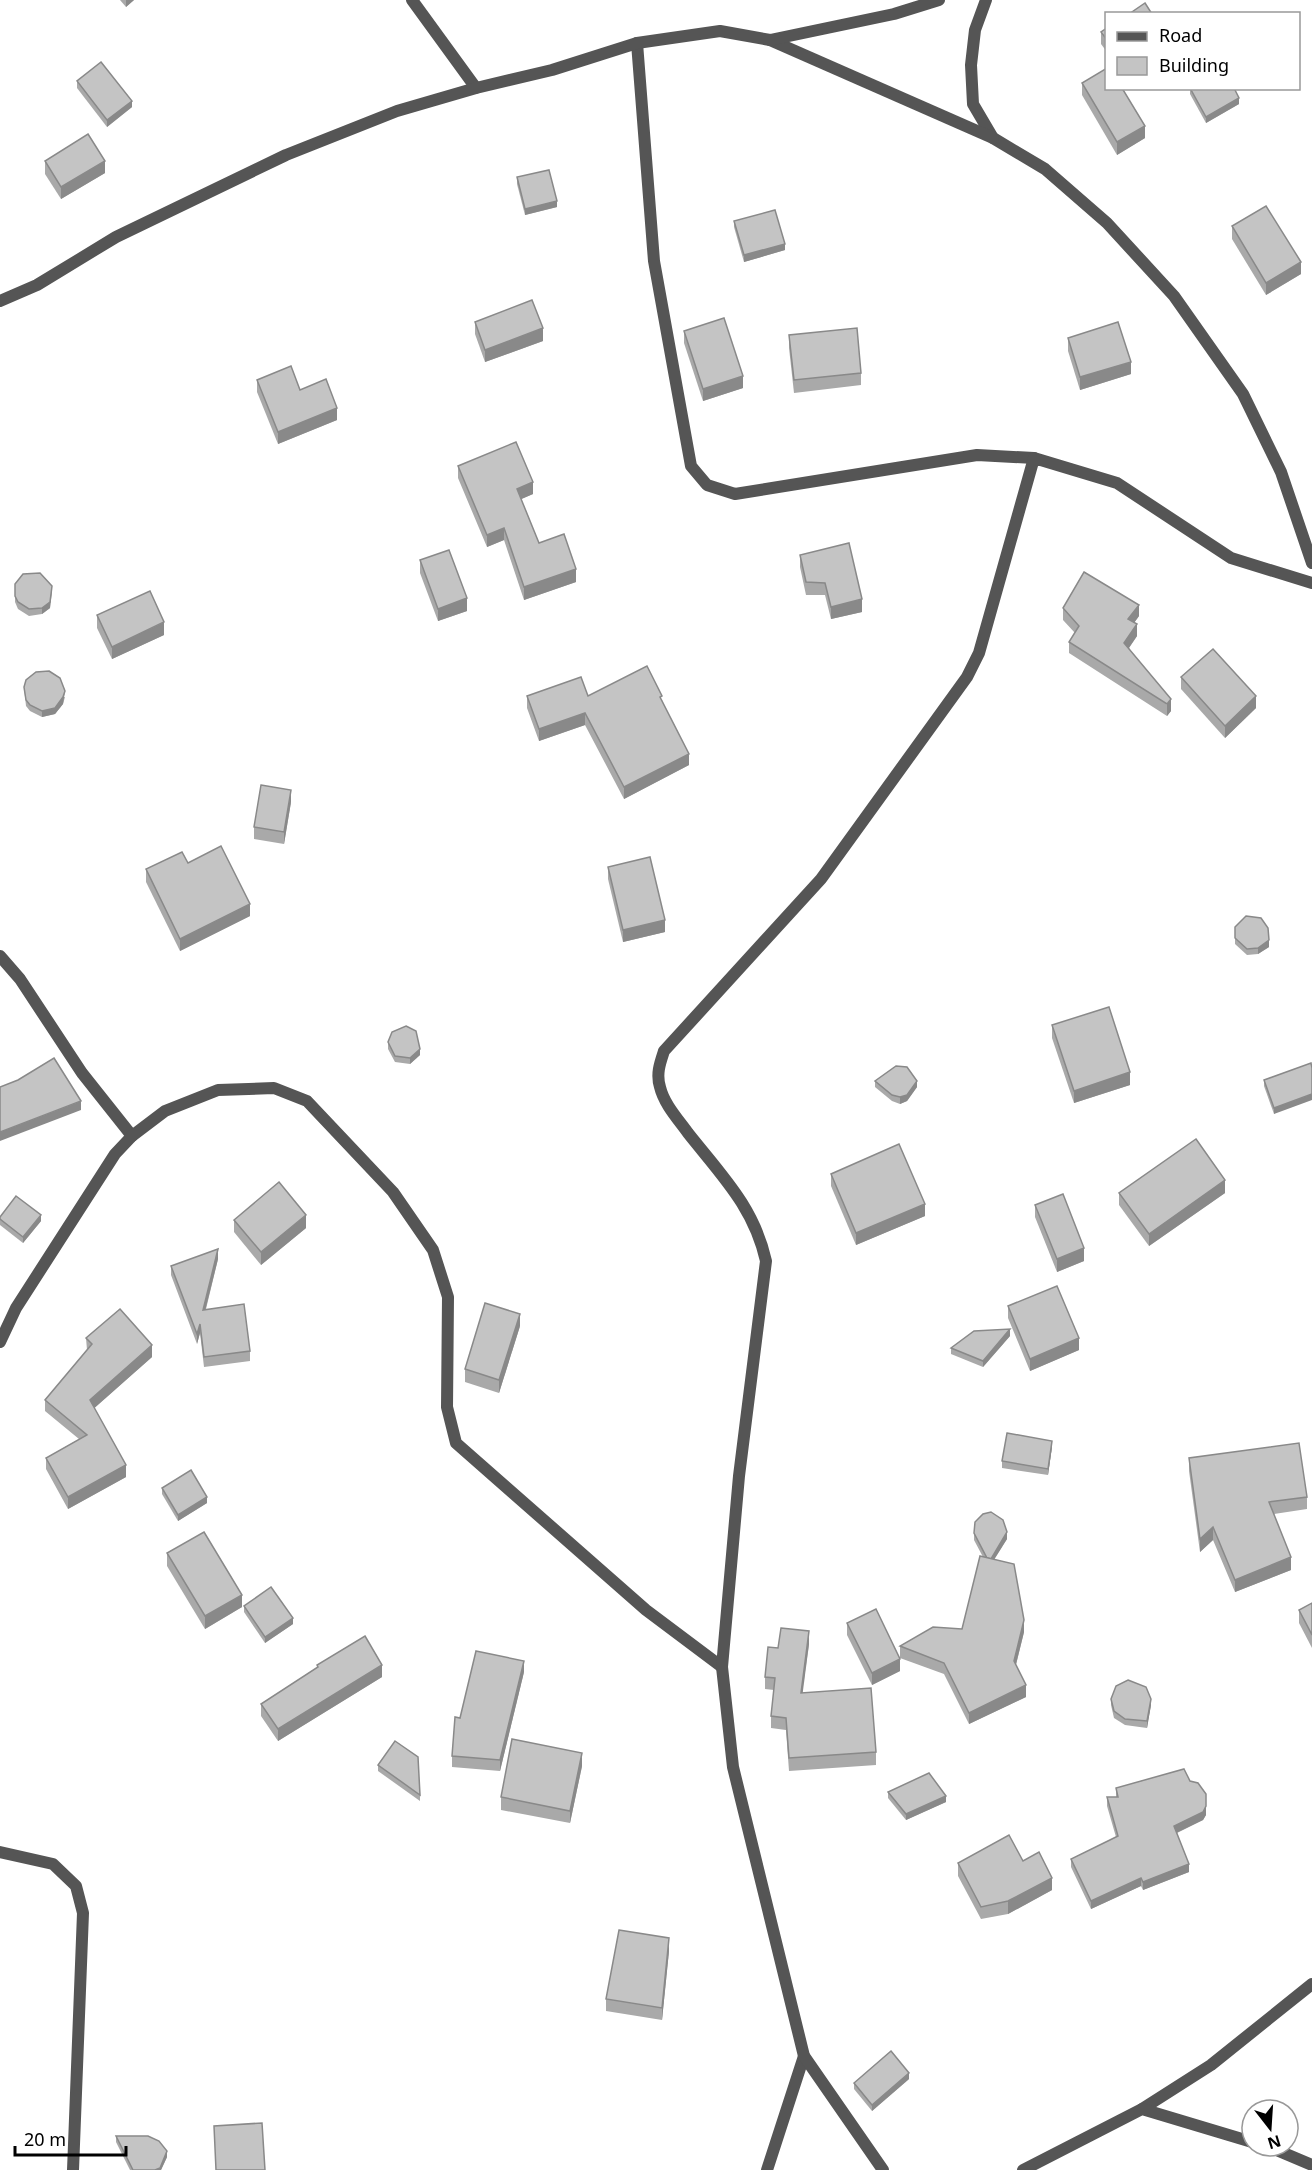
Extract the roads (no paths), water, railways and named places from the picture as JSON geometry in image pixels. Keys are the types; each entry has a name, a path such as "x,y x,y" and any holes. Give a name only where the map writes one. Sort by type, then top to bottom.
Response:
{"street":[{"path":"412,0 476,88"},
{"path":"770,40 894,14 939,0"},
{"path":"986,0 975,30 971,64 973,104 993,138"},
{"path":"0,301 37,285 116,237 286,154 397,111 476,88 552,70 637,43 720,31 770,40 993,138 1046,169 1107,223 1174,296 1243,394 1281,472 1312,563"},
{"path":"637,43 654,261 691,466 707,485 735,494 977,455 1034,458 1117,483 1231,558 1312,583"},
{"path":"883,2170 804,2056 733,1767 722,1667 740,1476 766,1261 760,1235 748,1210 672,1112 660,1088 658,1072 664,1051 821,879 967,677 979,653 1034,458"},
{"path":"0,956 20,979 82,1072 132,1136"},
{"path":"0,1342 16,1308 115,1154 132,1136 165,1111 218,1090 274,1088 307,1101 393,1191 433,1250 448,1297 447,1407 456,1443 646,1610 722,1667"},
{"path":"0,1852 53,1864 76,1886 83,1913 73,2170"},
{"path":"1023,2170 1142,2109 1211,2066 1312,1984"},
{"path":"767,2170 804,2056"},
{"path":"1142,2109 1240,2138"},
{"path":"1295,2158 1312,2165"}]}
